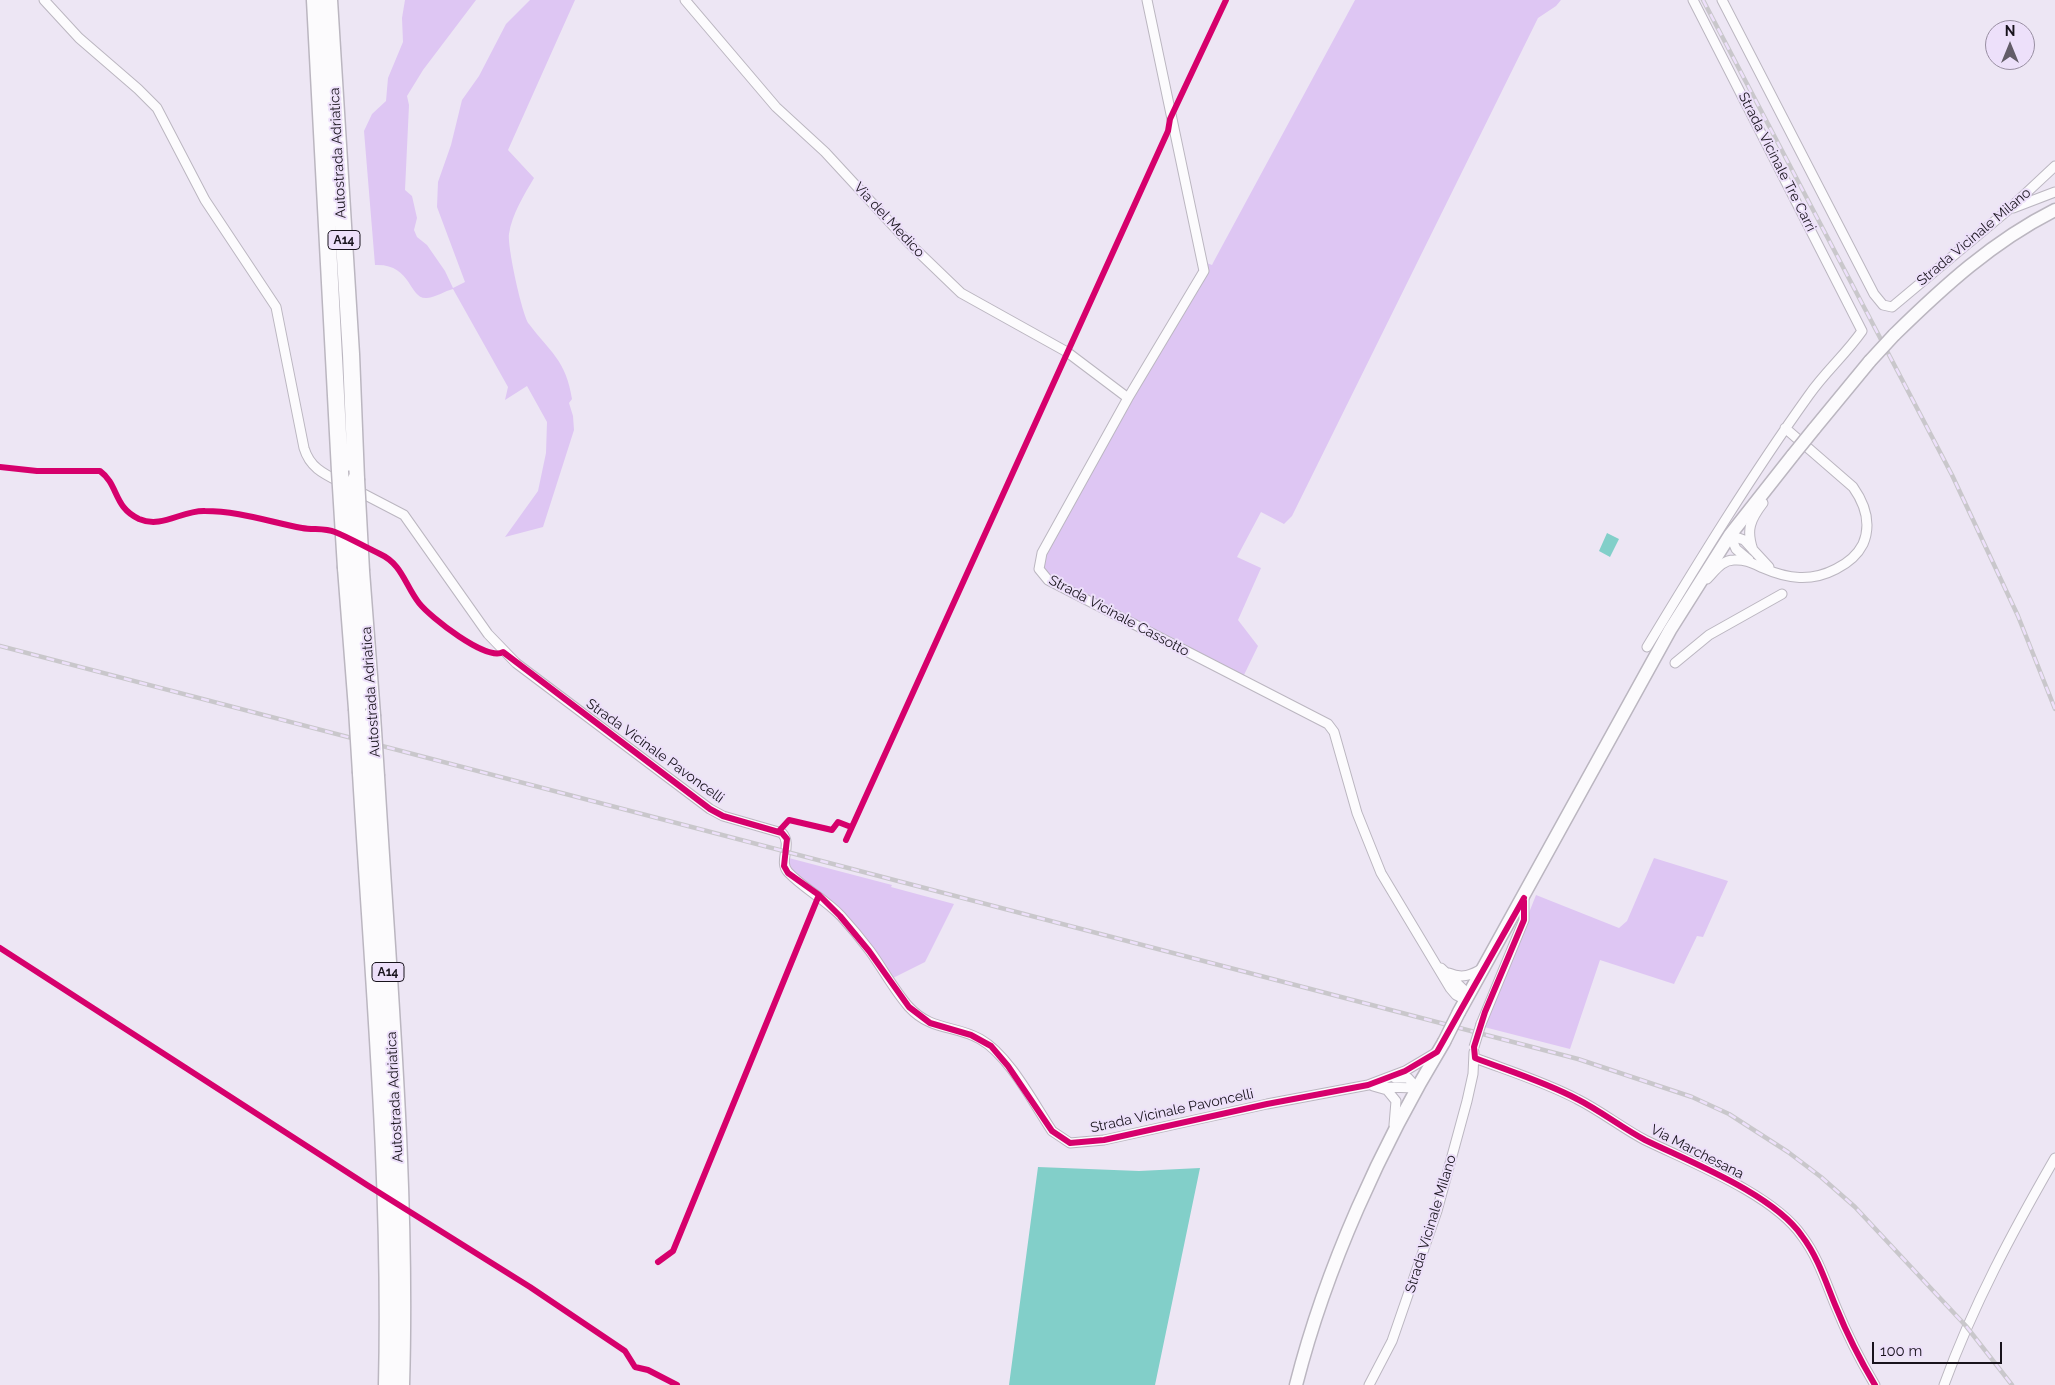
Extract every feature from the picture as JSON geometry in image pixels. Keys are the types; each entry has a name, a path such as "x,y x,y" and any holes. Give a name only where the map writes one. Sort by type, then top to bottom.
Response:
{"highway":[{"name":"Autostrada Adriatica","path":"314,0 340,471 372,715 368,775"},
{"name":"Autostrada Adriatica","path":"329,0 350,344 356,479 354,570 357,709 368,775 392,1164 401,1385"},
{"name":"Autostrada Adriatica","path":"387,1385 395,1235"}],"main road":[{"path":"2029,223 2038,213 2055,202"},
{"path":"1296,1385 1308,1341 1342,1248 1390,1140 1657,652 1691,595 1730,535 1814,429 1894,335 1957,275 2029,223 2055,210"}],"street":[{"name":"Strada Vicinale Pavoncelli","path":"44,0 79,38 157,108 205,200 276,307 304,448 313,467 404,515 488,634 516,663 710,809 723,816 782,833 786,839 784,866 788,873 819,895 840,916 869,950 909,1007 930,1023 971,1035 990,1046 1008,1066 1052,1131 1060,1139 1070,1143 1104,1140 1268,1104 1368,1085 1390,1078 1440,1047"},
{"name":"Via del Medico","path":"684,0 776,107 825,152 902,236 960,293 1059,347 1128,398"},
{"name":"Strada Vicinale Cassotto","path":"1147,0 1170,119 1204,272 1128,398 1042,553 1038,566 1040,572 1048,580 1328,724 1334,732 1357,813 1381,873 1437,964"},
{"name":"Strada Vicinale Tre Carri","path":"1693,0 1862,331 1811,392 1785,428"},
{"name":"Strada Vicinale Milano","path":"1722,0 1874,294 1883,305 1892,307 2008,210 2055,166"},
{"path":"2008,210 2055,192"},
{"path":"1647,647 1712,539 1785,428 1853,487 1864,504 1867,522 1861,547 1855,556 1839,568 1813,578 1798,578 1778,574 1755,564 1737,560 1724,562 1691,595"},
{"path":"1753,550 1748,536 1750,523 1775,487 1780,471"},
{"path":"1730,535 1744,540 1763,562 1778,574"},
{"path":"1730,535 1736,549 1755,564"},
{"path":"1675,663 1710,635 1782,594"},
{"name":"Strada Vicinale Milano","path":"1368,1385 1392,1341 1434,1220 1467,1101 1475,1058 1474,1047 1481,1024 1524,920 1524,898"},
{"path":"1437,964 1463,989 1466,1000"},
{"path":"1437,964 1452,992 1466,1000"},
{"path":"1445,972 1457,976 1471,975 1486,966"},
{"name":"Via Marchesana","path":"1475,1058 1578,1099 1644,1139 1705,1167 1738,1186 1788,1221 1801,1234 1812,1251 1846,1329 1875,1385"},
{"path":"1390,1078 1408,1078 1417,1088"},
{"name":"Strada Vicinale Pavoncelli","path":"1368,1085 1417,1088"},
{"path":"1383,1087 1392,1094 1396,1101 1397,1109 1390,1140"},
{"path":"1944,1385 1966,1326 2015,1226 2055,1158"}],"shaded area":[{"path":"405,0 476,0 423,70 407,96 409,105 405,190 412,196 417,218 414,230 417,237 427,245 445,271 453,288 465,282 437,207 438,182 451,145 462,100 479,76 506,24 530,0 575,0 508,150 534,178 522,198 509,234 510,251 519,294 529,324 556,357 566,375 572,399 569,403 573,416 574,430 543,527 505,537 538,491 546,453 547,422 527,386 505,400 508,387 453,289 427,298 421,297 403,275 396,270 387,266 375,265 364,131 372,114 386,101 388,78 403,42 402,18"},
{"path":"1355,0 1561,0 1556,6 1538,18 1292,516 1284,524 1261,512 1237,557 1261,568 1238,620 1258,646 1243,677 1047,577 1042,559 1204,262 1212,265"},
{"path":"1607,533 1619,539 1610,557 1599,551"},
{"path":"785,857 892,885 891,887 954,904 925,962 891,979 866,944 789,871"},
{"path":"1654,858 1728,881 1703,937 1697,936 1674,984 1600,960 1570,1049 1484,1027 1536,895 1619,928 1627,921"},
{"path":"1038,1167 1139,1171 1200,1168 1155,1385 1009,1385"}],"railway":[{"path":"1703,0 1952,475 2018,616 2055,709"},
{"path":"0,646 1578,1059 1692,1097 1729,1114 1788,1152 1821,1177 1855,1207 1966,1326 2012,1385"}],"cycle path":[{"path":"846,840 1168,131 1170,119 1226,0"},
{"path":"0,467 37,471 100,471 110,483 120,502 131,514 139,519 156,522 164,521 197,511 230,513 302,528 331,531 387,558 398,569 419,603 446,627 472,645 485,651 503,652 710,809 723,816 782,833 787,839 784,866 788,873 819,895 840,916 869,951 909,1007 930,1023 971,1035 991,1046 1008,1066 1052,1131 1070,1143 1104,1140 1267,1104 1368,1085 1405,1071 1437,1052 1524,898"},
{"path":"779,831 789,820 832,830 838,822 851,827"},
{"path":"658,1262 673,1251 819,895"},
{"path":"1524,901 1524,920 1485,1012 1474,1047 1475,1058 1565,1093 1645,1140 1730,1180 1772,1206 1789,1221 1813,1253 1849,1337 1875,1385"},
{"path":"0,948 367,1185 530,1287 625,1351 635,1367 648,1370 677,1385"}]}
